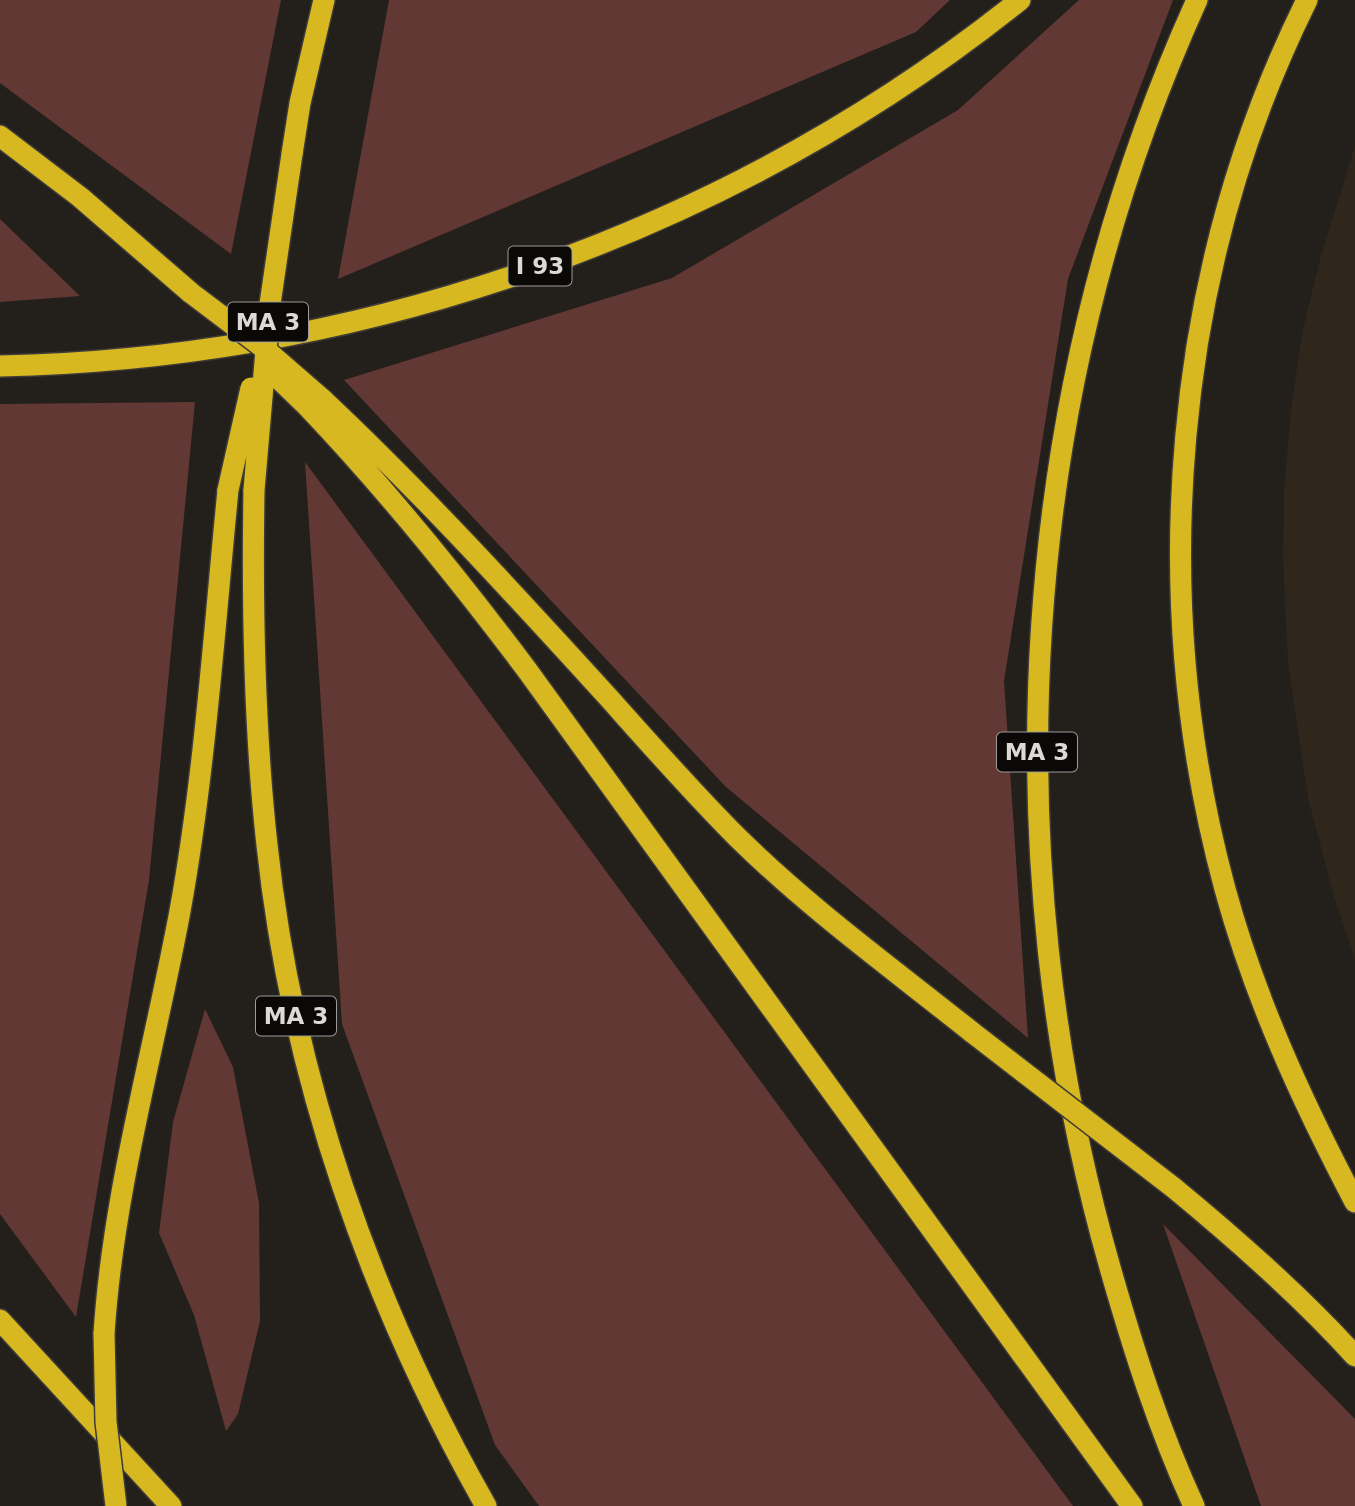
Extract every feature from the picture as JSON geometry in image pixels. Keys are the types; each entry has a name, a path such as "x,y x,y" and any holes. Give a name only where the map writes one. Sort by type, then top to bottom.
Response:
{"highway":[{"name":"MA 3","path":"324,0 300,103 270,304 254,490 254,641 264,808 274,897 302,1047 345,1193 380,1289 422,1383 486,1506"},
{"name":"I 93","path":"0,366 118,360 265,340 418,305 561,259 702,201 805,147 892,94 1020,0"},
{"name":"MA 3","path":"1194,1506 1162,1429 1127,1327 1076,1135 1057,1024 1046,937 1039,849 1037,735 1040,637 1049,535 1055,485 1084,335 1124,190 1166,73 1197,0"},
{"path":"1307,0 1282,52 1251,134 1225,220 1203,310 1190,396 1183,484 1181,597 1186,673 1196,747 1208,819 1226,891 1248,963 1282,1052 1319,1133 1355,1202"},
{"path":"0,136 80,197 314,403 387,462 476,554 738,838 828,918 1222,1227 1297,1296 1355,1356"},
{"path":"116,1506 105,1412 104,1334 113,1243 180,911 206,717 228,491 270,304"},
{"path":"314,403 511,649 1132,1506"},
{"path":"0,1320 170,1506"}],"shaded area":[{"path":"0,0 281,0 231,254 0,83"},
{"path":"389,0 950,0 916,32 338,279"},
{"path":"1079,0 1173,0 1068,279 1004,681 1028,1038 726,787 344,380 672,278 958,110"},
{"path":"1355,146 1355,959 1334,897 1308,798 1288,663 1283,559 1284,490 1291,408 1303,329 1320,259"},
{"path":"0,219 80,296 0,302"},
{"path":"195,402 149,880 76,1317 0,1214 0,404"},
{"path":"305,462 1073,1506 539,1506 495,1445 342,1024"},
{"path":"205,1009 233,1067 259,1203 260,1321 238,1414 226,1431 194,1315 159,1233 173,1122"},
{"path":"1163,1224 1355,1419 1355,1506 1261,1506"}]}
